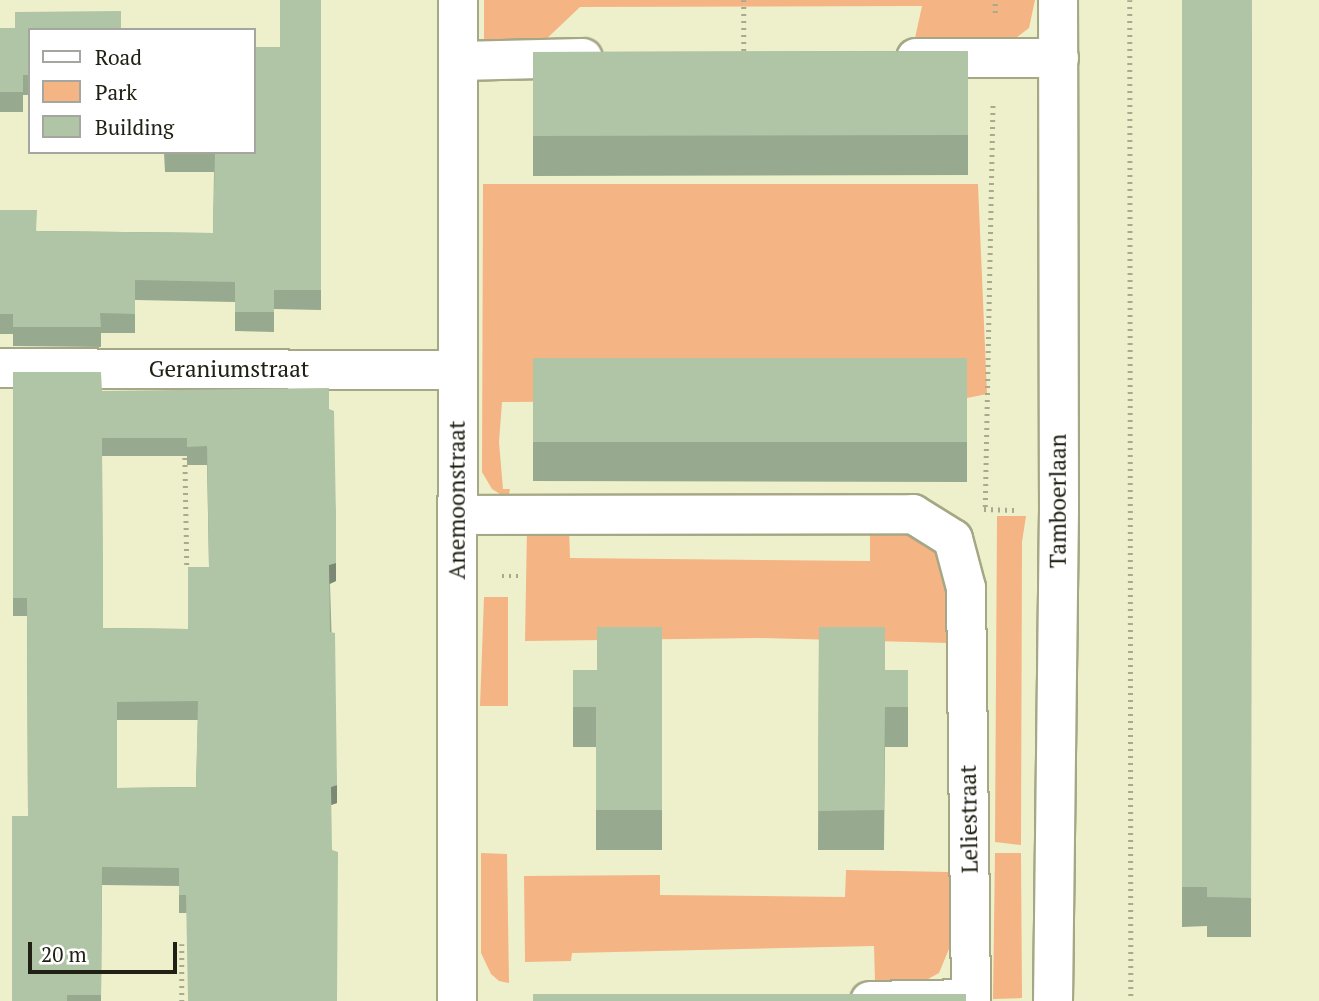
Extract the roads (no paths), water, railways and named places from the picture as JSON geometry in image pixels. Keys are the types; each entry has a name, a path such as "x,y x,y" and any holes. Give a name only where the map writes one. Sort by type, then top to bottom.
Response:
{"street":[{"name":"Anemoonstraat","path":"457,1001 458,0"},
{"name":"Tamboerlaan","path":"1052,1001 1059,511 1059,0"},
{"path":"459,61 612,58"},
{"path":"883,58 1059,58"},
{"name":"Geraniumstraat","path":"0,368 458,370"},
{"name":"Leliestraat","path":"457,516 913,514 969,530 966,588 971,999 870,1001"}]}
